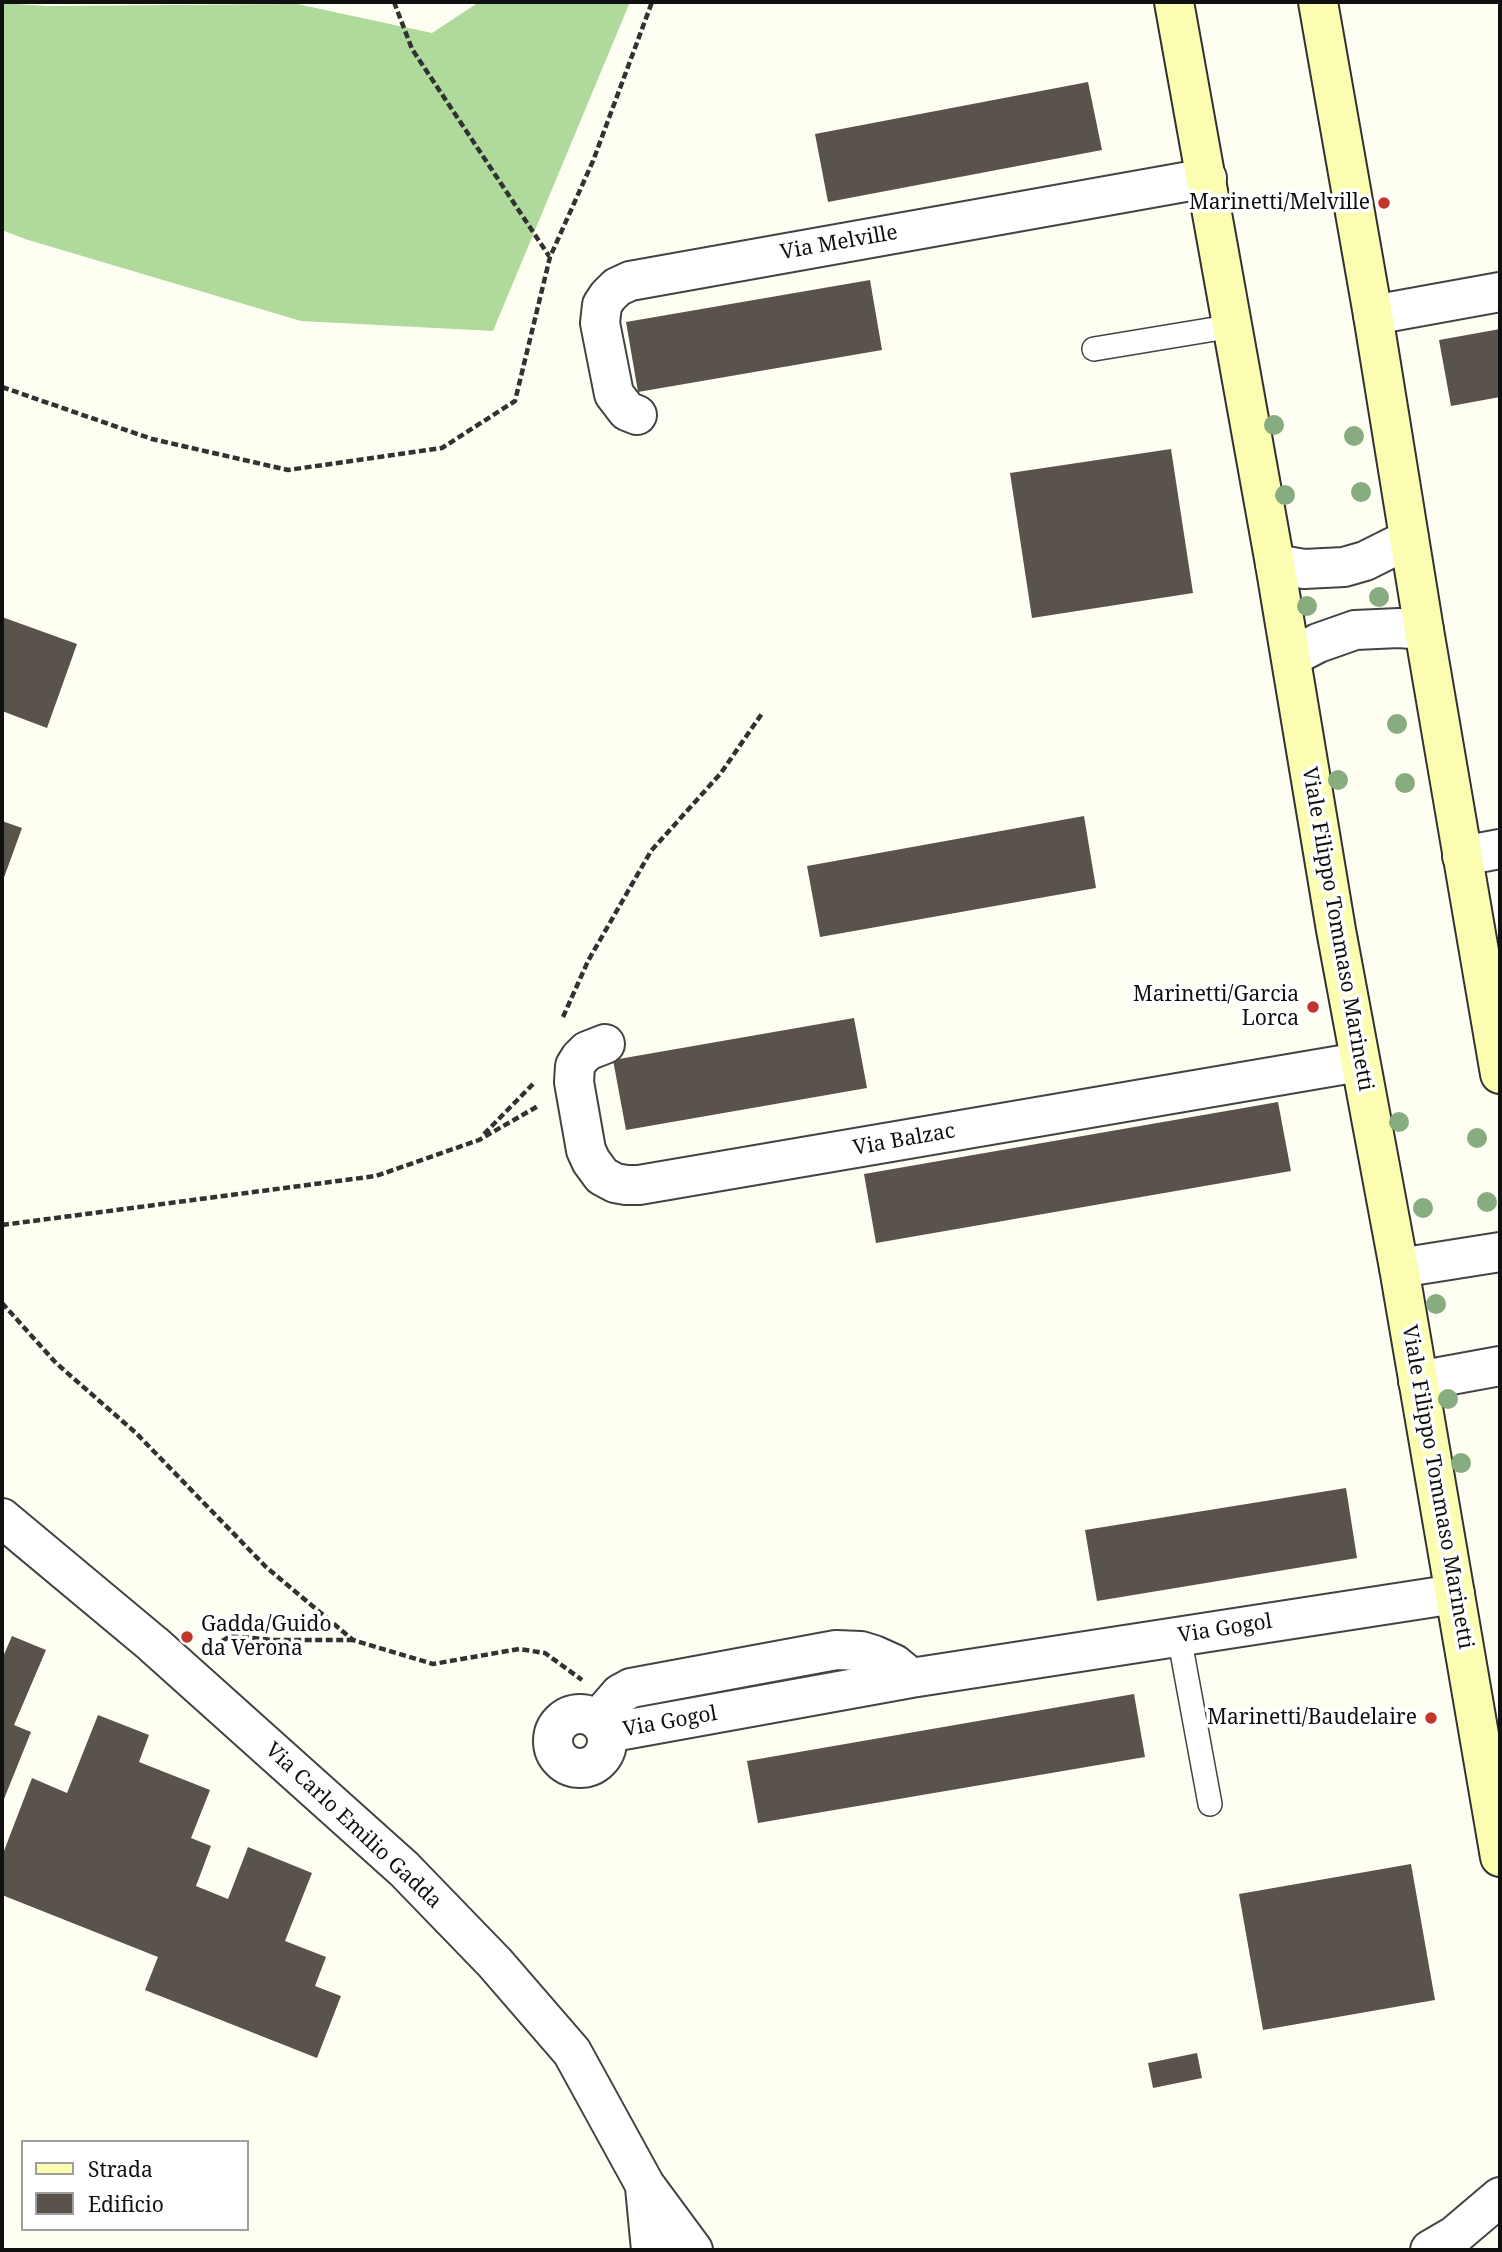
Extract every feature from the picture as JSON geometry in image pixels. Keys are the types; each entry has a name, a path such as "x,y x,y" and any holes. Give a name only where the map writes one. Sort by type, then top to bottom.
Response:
{"street":[{"name":"Viale Filippo Tommaso Marinetti","path":"1174,2 1292,657 1359,1062 1399,1268 1500,1857"},
{"path":"1318,2 1500,1074"},
{"name":"Via Melville","path":"637,415 627,411 614,394 600,323 602,305 608,296 630,281 1206,178"},
{"path":"1373,315 1500,292"},
{"path":"1275,564 1304,569 1344,567 1365,561 1409,539"},
{"path":"1292,657 1318,643 1355,630 1424,630"},
{"path":"1462,856 1500,849"},
{"path":"556,1077 575,1066 587,1051 604,1044"},
{"name":"Via Balzac","path":"556,1077 591,1161 602,1176 615,1183 639,1185 1359,1062"},
{"path":"1399,1268 1500,1252"},
{"path":"1418,1381 1500,1366"},
{"name":"Via Carlo Emilio Gadda","path":"2,1518 185,1672 404,1869 495,1963 572,2052 645,2185 693,2250"},
{"name":"Via Gogol","path":"609,1717 631,1688 836,1650 861,1651 874,1655 894,1664 911,1678 1455,1594"},
{"name":"Via Carlo Emilio Gadda","path":"645,2185 651,2250"},
{"path":"1430,2250 1461,2230 1500,2197"}],"lane":[{"path":"1094,349 1233,326"},
{"path":"1179,1636 1210,1804"}],"path":[{"path":"394,2 412,49 550,257"},
{"path":"2,387 152,439 288,470 442,448 515,401 550,257 593,161 652,2"},
{"path":"561,1023 588,961 650,851 721,773 763,712"},
{"path":"2,1226 376,1176 479,1140 549,1100 556,1077"},
{"path":"479,1140 534,1084 556,1077"},
{"path":"2,1303 56,1363 136,1433 266,1567 353,1640"},
{"path":"185,1672 215,1644 231,1636 273,1640 353,1640 433,1664 519,1649 545,1653 609,1717"}],"green space":[{"path":"479,2 630,2 493,331 301,321 2,230 2,3 47,6 297,4 432,33"}],"building":[{"path":"1088,82 1102,150 828,202 815,134"},
{"path":"870,280 882,350 638,392 626,322"},
{"path":"1500,329 1500,397 1451,406 1439,340"},
{"path":"1171,449 1193,593 1032,618 1010,473"},
{"path":"2,617 77,644 47,728 2,711"},
{"path":"1084,816 1096,888 820,937 807,866"},
{"path":"2,821 22,828 2,883"},
{"path":"854,1018 867,1088 626,1130 613,1060"},
{"path":"1278,1102 1291,1171 876,1243 864,1174"},
{"path":"1346,1488 1357,1558 1097,1601 1085,1530"},
{"path":"12,1636 46,1650 14,1725 31,1732 2,1804 2,1659"},
{"path":"1134,1694 1145,1757 758,1823 747,1761"},
{"path":"98,1715 149,1735 139,1762 210,1790 191,1838 211,1846 196,1886 228,1899 248,1847 312,1873 285,1941 326,1957 315,1986 341,1996 317,2058 145,1990 158,1957 2,1895 2,1856 32,1778 67,1793"},
{"path":"1411,1864 1435,2000 1263,2030 1239,1894"},
{"path":"1197,2053 1202,2078 1153,2088 1148,2063"}],"place":[{"name":"Marinetti/Melville","path":"1384,203"},
{"name":"Marinetti/Garcia Lorca","path":"1313,1007"},
{"name":"Gadda/Guido da Verona","path":"187,1637"},
{"name":"Marinetti/Baudelaire","path":"1431,1718"}]}
